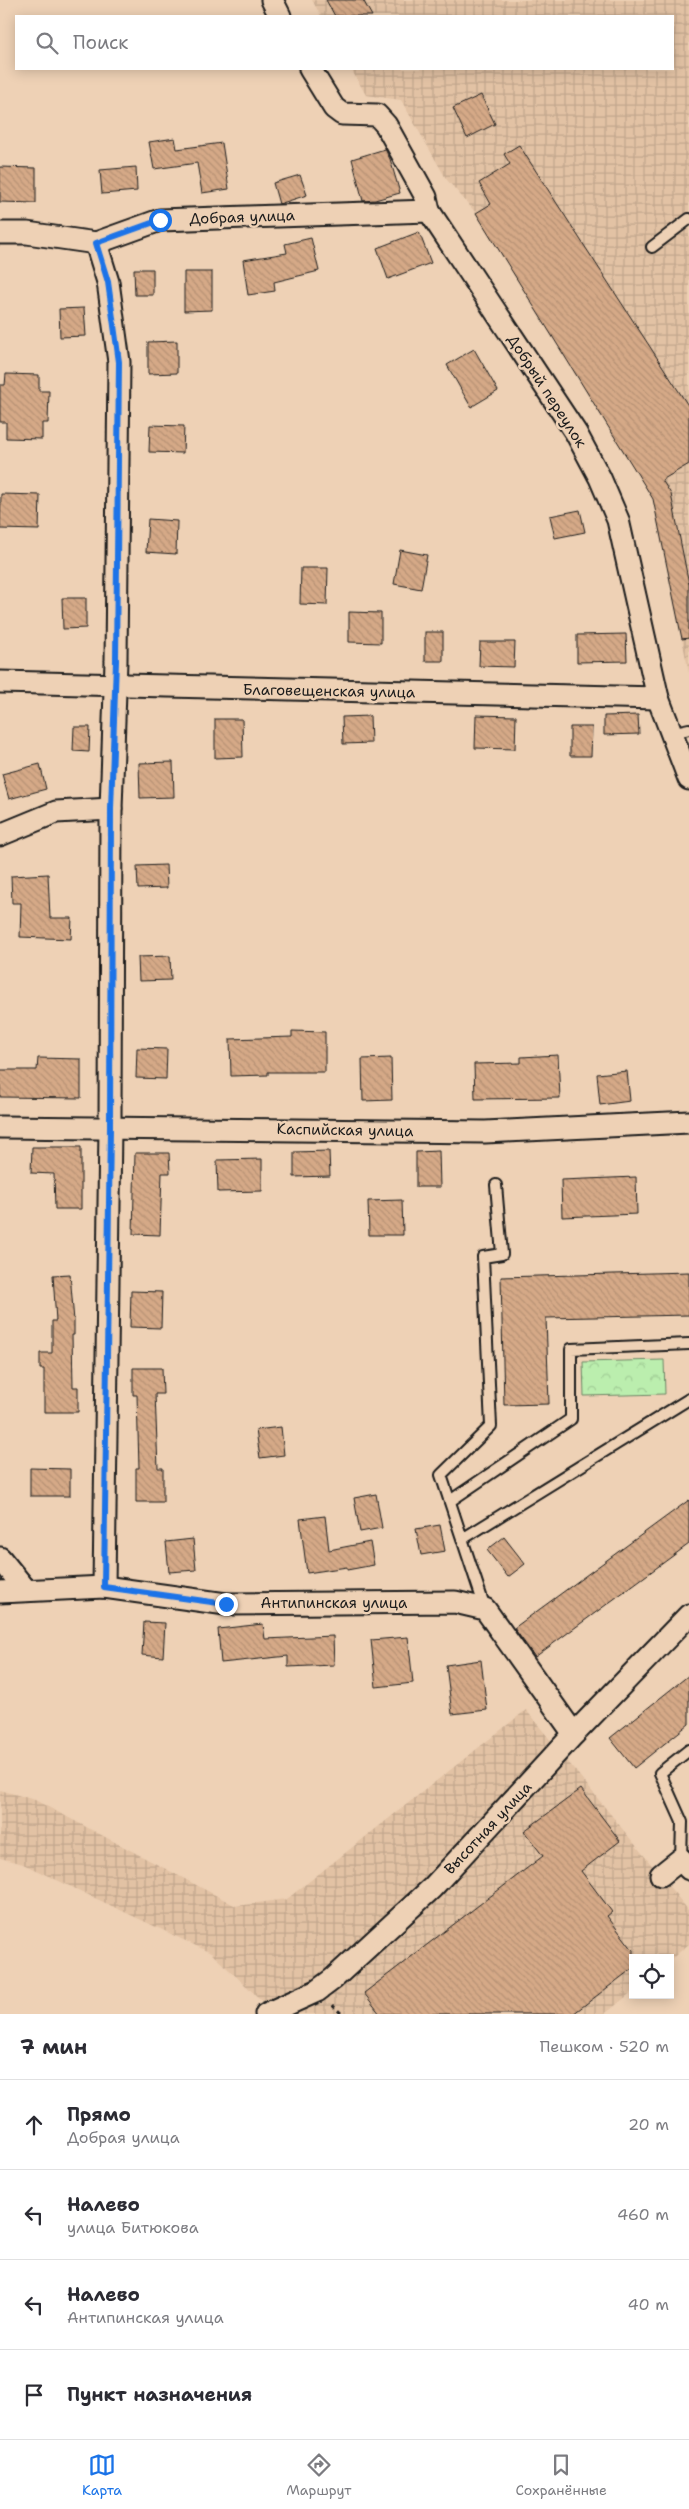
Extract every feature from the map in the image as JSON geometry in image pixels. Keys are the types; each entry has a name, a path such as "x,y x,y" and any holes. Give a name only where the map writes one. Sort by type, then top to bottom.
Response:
{"street":[{"path":"272,0 280,15"},
{"name":"Добрый переулок","path":"311,70 334,108 342,114 377,115 386,125 426,197 429,211 576,433 600,478 618,520 658,698 680,731 689,780"},
{"name":"Добрая улица","path":"0,232 27,233 96,243 160,220 429,211"},
{"path":"96,243 108,282 119,362 115,686 111,809 110,1127 104,1587"},
{"name":"Благовещенская улица","path":"0,682 658,698"},
{"path":"0,835 56,812 111,809"},
{"name":"Каспийская улица","path":"0,1127 485,1132 689,1122"},
{"path":"0,1558 26,1590"},
{"name":"Антипинская улица","path":"0,1592 104,1587 226,1604 455,1602 486,1609"},
{"path":"486,1609 574,1734"},
{"name":"Высотная улица","path":"266,2014 317,1991 333,1979 432,1888 574,1734 689,1615"},
{"path":"662,1875 685,1864"}],"lane":[{"path":"652,247 689,219"},
{"path":"486,1609 464,1538 441,1474 491,1426 483,1256 502,1254 496,1185"},
{"path":"450,1501 571,1419 571,1349 689,1344"},
{"path":"464,1538 689,1399"},
{"path":"685,1864 682,1822 660,1773 689,1750"}],"shaded area":[{"path":"312,0 689,0 689,673 653,499 476,213 447,180 401,100 366,95 352,70 674,70 674,15 320,15"},
{"path":"526,1710 689,1911 689,1944 674,1957 674,1954 629,1954 629,1994 605,2014 276,2014 211,1953 23,1864 0,1858 0,1790 35,1800 236,1906 287,1899"}],"green space":[{"path":"664,1360 665,1394 584,1396 583,1362"}],"building":[{"path":"326,0 363,0 371,15 334,15"},
{"path":"481,95 495,124 467,138 453,108"},
{"path":"175,138 177,149 222,143 229,189 202,193 197,163 154,169 149,142"},
{"path":"519,145 689,407 689,464 662,480 671,494 689,584 689,638 682,639 653,499 476,213 491,204 479,183 510,164 504,154"},
{"path":"385,149 390,159 400,193 375,200 363,201 352,159"},
{"path":"0,167 36,168 36,203 0,202"},
{"path":"136,167 137,191 102,194 100,170"},
{"path":"300,175 307,195 279,204 273,183"},
{"path":"419,232 431,263 388,279 377,248"},
{"path":"311,238 319,271 274,282 275,291 248,295 243,260 287,253 285,244"},
{"path":"134,269 153,269 153,295 135,295"},
{"path":"184,272 212,272 212,310 184,311"},
{"path":"84,308 86,336 60,337 59,309"},
{"path":"177,341 177,373 148,374 148,342"},
{"path":"474,349 498,391 471,407 447,365"},
{"path":"6,374 39,375 39,391 49,391 48,423 42,423 42,439 6,438 6,422 0,422 0,385 5,385"},
{"path":"150,425 184,426 183,453 149,452"},
{"path":"1,494 40,495 39,530 0,529"},
{"path":"580,510 585,532 555,538 550,516"},
{"path":"148,519 177,521 176,554 146,552"},
{"path":"400,550 427,555 421,589 394,584"},
{"path":"301,568 328,568 327,605 300,604"},
{"path":"62,598 86,598 86,628 63,629"},
{"path":"349,612 381,613 381,643 349,642"},
{"path":"425,632 443,632 443,661 425,661"},
{"path":"626,634 627,661 577,662 577,635"},
{"path":"480,642 515,642 514,667 479,666"},
{"path":"476,715 516,716 515,749 475,748"},
{"path":"638,715 639,734 604,735 604,716"},
{"path":"370,716 371,743 343,744 342,717"},
{"path":"215,719 242,719 243,757 215,758"},
{"path":"74,727 90,727 89,752 73,751"},
{"path":"570,727 592,727 591,756 570,756"},
{"path":"173,762 174,797 140,798 139,763"},
{"path":"40,764 46,789 9,799 2,774"},
{"path":"166,865 167,888 138,889 137,866"},
{"path":"48,874 50,918 72,918 71,939 20,937 21,903 12,903 11,876"},
{"path":"170,956 171,980 139,981 138,957"},
{"path":"292,1031 325,1032 325,1072 268,1072 268,1075 231,1076 230,1039 292,1037"},
{"path":"137,1048 167,1049 166,1079 136,1078"},
{"path":"558,1055 560,1098 475,1099 474,1064 521,1063 521,1057"},
{"path":"38,1058 81,1059 81,1098 0,1097 0,1070 37,1070"},
{"path":"391,1058 392,1100 363,1101 362,1059"},
{"path":"627,1071 630,1101 600,1105 597,1074"},
{"path":"32,1147 81,1147 81,1209 55,1209 54,1174 31,1173"},
{"path":"329,1151 330,1176 294,1177 294,1152"},
{"path":"439,1151 440,1187 416,1187 416,1152"},
{"path":"135,1153 169,1153 170,1173 162,1173 160,1235 133,1234"},
{"path":"262,1159 262,1191 218,1192 217,1160"},
{"path":"636,1177 637,1214 562,1217 561,1180"},
{"path":"402,1200 403,1235 369,1235 368,1201"},
{"path":"689,1272 689,1315 546,1318 549,1404 504,1405 501,1277"},
{"path":"70,1274 74,1321 74,1335 72,1335 73,1387 78,1387 78,1412 44,1412 44,1369 40,1369 40,1353 52,1353 52,1321 56,1321 53,1275"},
{"path":"131,1291 162,1292 161,1328 130,1327"},
{"path":"133,1368 162,1368 163,1394 155,1394 158,1468 163,1468 163,1502 136,1502 136,1468 139,1468 137,1395 133,1395"},
{"path":"281,1427 284,1455 260,1458 256,1430"},
{"path":"30,1468 70,1469 70,1496 30,1496"},
{"path":"376,1494 382,1528 360,1532 354,1498"},
{"path":"689,1500 689,1544 535,1657 514,1628"},
{"path":"325,1516 329,1550 370,1542 374,1565 347,1570 347,1567 307,1573 300,1519"},
{"path":"440,1525 445,1551 421,1555 416,1529"},
{"path":"504,1537 525,1564 508,1577 487,1550"},
{"path":"193,1539 196,1570 169,1572 166,1542"},
{"path":"144,1622 165,1623 163,1657 142,1655"},
{"path":"263,1624 265,1639 333,1636 334,1665 288,1667 288,1656 221,1663 218,1629"},
{"path":"408,1637 413,1683 376,1687 371,1640"},
{"path":"481,1660 487,1710 452,1714 446,1665"},
{"path":"689,1675 689,1724 634,1768 610,1738"},
{"path":"581,1789 620,1841 581,1871 612,1912 607,1916 633,1950 633,1954 629,1954 629,1971 573,2014 380,2014 364,1993 543,1856 524,1831"}],"route":[{"path":"160,220 96,243 108,282 119,362 116,661 111,809 110,1127 104,1587 226,1604"}]}
